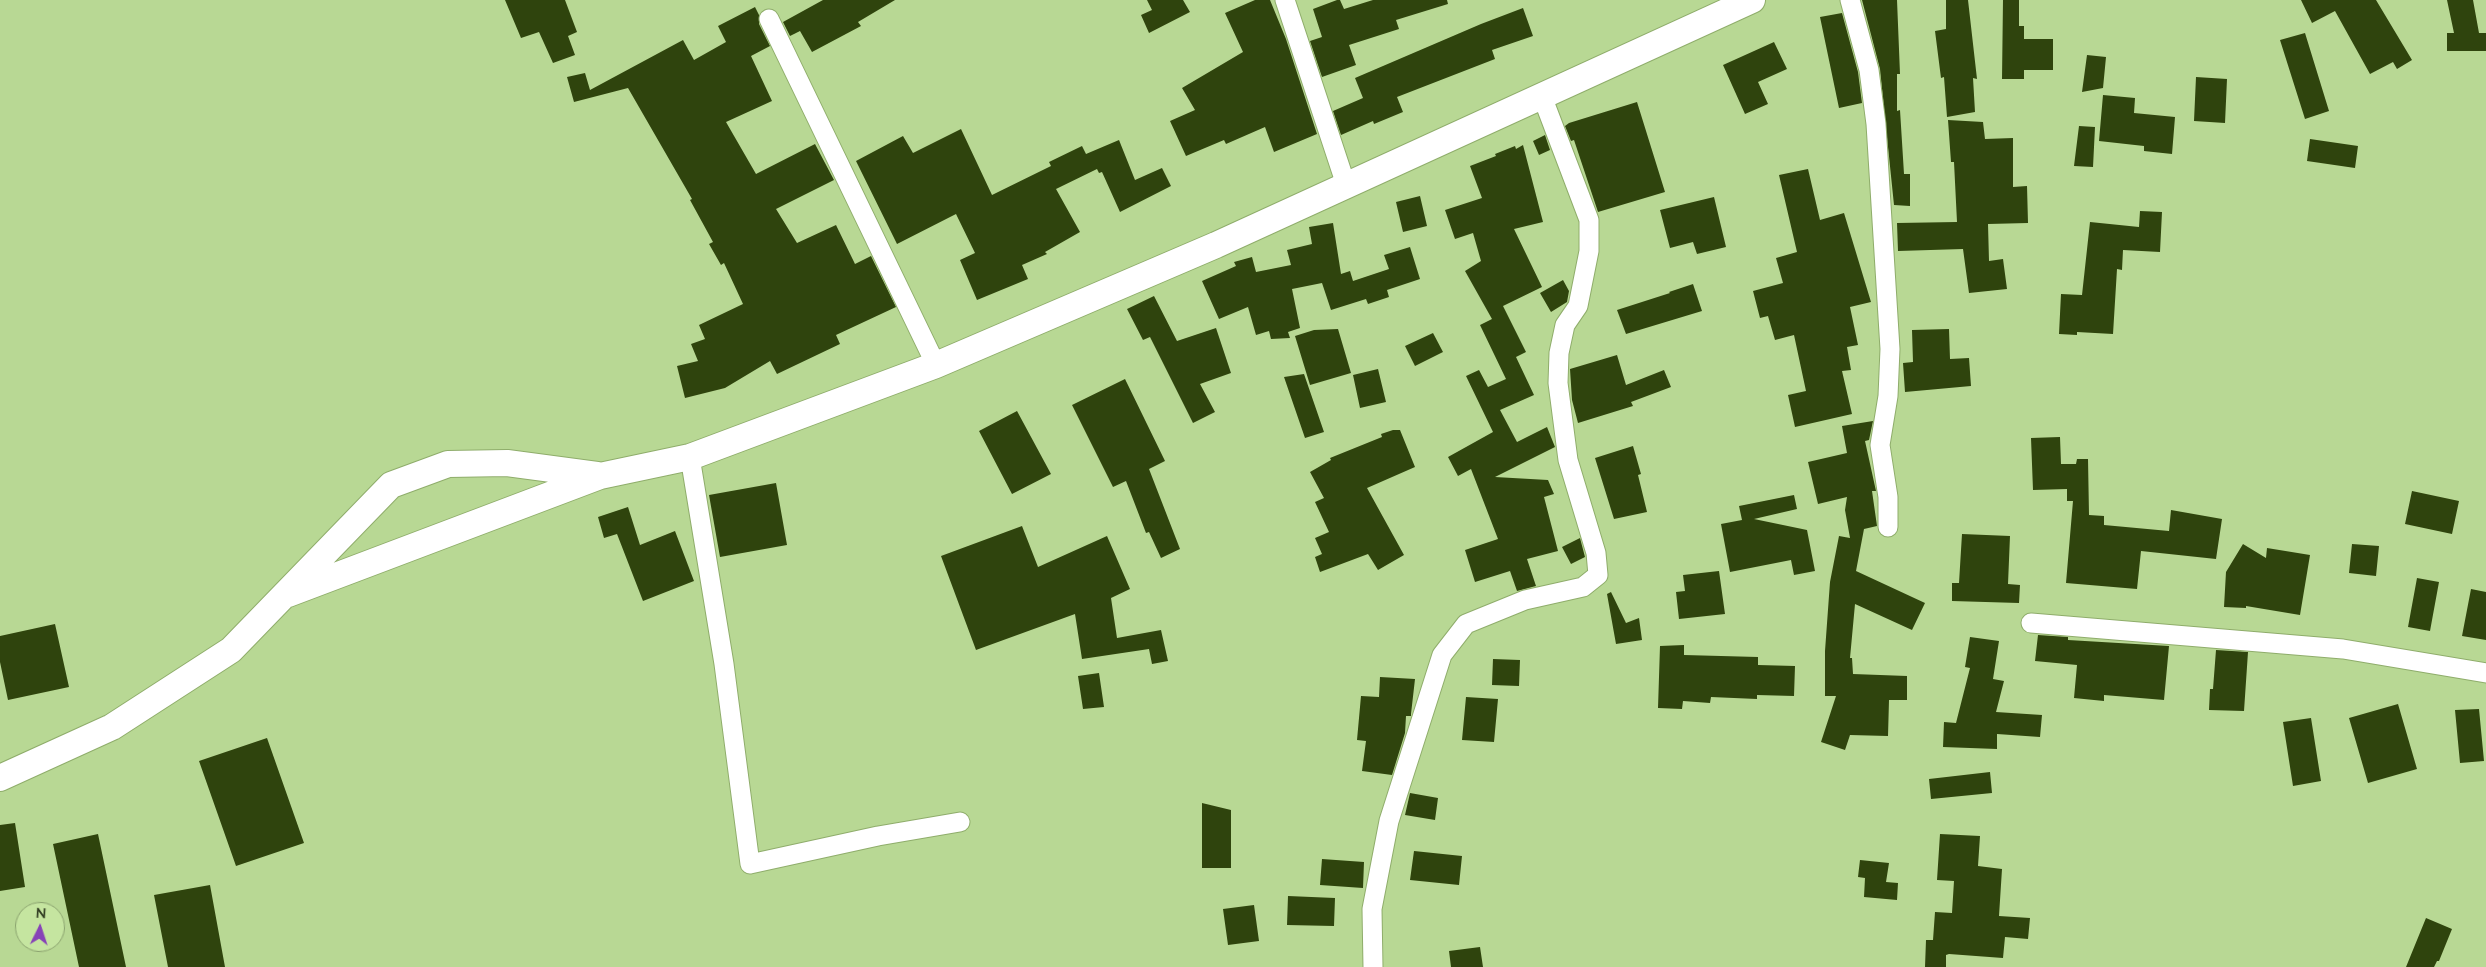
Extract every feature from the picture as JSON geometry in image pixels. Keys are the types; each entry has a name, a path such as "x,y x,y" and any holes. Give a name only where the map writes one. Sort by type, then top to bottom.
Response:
{"main road":[{"path":"288,594 600,476 690,457 936,365 1216,245 1752,0"},
{"path":"0,778 112,726 231,650 288,594 391,485 448,464 507,463 600,476"}],"street":[{"path":"1285,0 1346,185"},
{"path":"1850,0 1869,70 1876,124 1890,350 1888,396 1880,445 1888,497 1888,527"},
{"path":"769,19 936,365"},
{"path":"1373,967 1372,908 1389,821 1419,734 1442,655 1466,624 1525,600 1583,588 1598,575 1596,553 1568,460 1558,383 1559,353 1565,325 1578,306 1589,251 1589,220 1542,96"},
{"path":"690,457 724,664 750,864 878,836 960,822"},
{"path":"2030,623 2343,649 2486,674"}],"building":[{"path":"505,0 565,0 577,32 568,36 575,55 553,63 539,32 521,38"},
{"path":"823,0 895,0 858,22 861,26 812,52 800,31 790,36 783,22"},
{"path":"1147,0 1183,0 1190,12 1149,33 1141,15 1152,10"},
{"path":"1255,0 1270,0 1286,39 1317,134 1274,152 1265,127 1226,144 1224,140 1186,156 1170,121 1195,110 1182,88 1243,52 1225,13"},
{"path":"1340,0 1344,9 1373,0 1447,0 1448,4 1396,20 1399,29 1349,45 1356,65 1322,77 1310,41 1322,37 1313,9"},
{"path":"1862,0 1897,0 1900,74 1897,74 1897,111 1900,110 1904,174 1910,174 1910,206 1894,205 1880,69"},
{"path":"1946,0 1968,0 1977,79 1973,78 1975,112 1947,117 1944,77 1941,78 1935,31 1946,29"},
{"path":"2003,0 2019,0 2019,26 2024,26 2024,39 2053,39 2053,70 2024,70 2024,79 2002,79"},
{"path":"2301,0 2376,0 2412,60 2397,69 2393,62 2370,74 2335,11 2312,23"},
{"path":"2447,0 2473,0 2479,33 2486,33 2486,51 2447,51 2447,33 2454,33"},
{"path":"755,7 759,15 759,24 770,46 751,56 772,101 726,122 756,174 815,144 834,180 776,209 797,243 836,225 855,264 871,256 896,307 836,335 840,344 777,374 770,361 725,388 685,398 677,366 698,361 691,344 705,339 699,325 743,304 724,263 721,265 709,244 713,242 690,200 692,199 628,88 574,102 567,77 585,73 590,90 683,40 694,60 726,42 718,26"},
{"path":"1523,8 1533,36 1492,50 1495,59 1397,97 1403,112 1374,124 1373,121 1341,135 1333,111 1363,98 1355,78"},
{"path":"1842,13 1858,72 1862,103 1839,108 1820,17"},
{"path":"2305,33 2329,111 2305,119 2280,40"},
{"path":"1774,42 1787,69 1758,82 1768,104 1745,114 1723,65"},
{"path":"2087,55 2106,57 2103,88 2082,92"},
{"path":"2196,77 2227,79 2225,123 2194,121"},
{"path":"2103,95 2135,98 2134,113 2175,117 2172,154 2144,151 2144,146 2099,141"},
{"path":"1637,102 1665,192 1598,212 1574,140 1571,141 1565,126 1569,123"},
{"path":"1948,120 1983,122 1985,139 2013,138 2013,187 2027,186 2028,223 1988,224 1989,261 2003,259 2007,289 1969,293 1963,249 1898,251 1897,223 1957,222 1954,162 1951,162"},
{"path":"2079,126 2095,127 2093,167 2074,166"},
{"path":"961,129 992,195 1051,166 1049,162 1082,146 1086,154 1119,140 1135,180 1162,168 1171,186 1120,212 1102,172 1099,173 1097,169 1056,189 1080,232 1045,252 1047,254 1022,265 1028,279 977,300 960,260 975,253 956,214 897,244 856,161 903,136 913,153"},
{"path":"1545,135 1550,150 1539,155 1533,141"},
{"path":"2310,139 2358,146 2355,168 2307,161"},
{"path":"1523,145 1543,222 1514,229 1542,287 1503,306 1526,352 1516,357 1534,395 1500,410 1517,442 1547,427 1555,447 1495,477 1548,480 1554,494 1544,497 1558,551 1527,559 1536,586 1517,591 1510,571 1475,582 1465,550 1498,539 1471,469 1458,476 1448,457 1493,432 1466,376 1479,370 1488,387 1506,379 1480,325 1492,319 1465,271 1481,261 1473,233 1455,239 1445,210 1482,198 1470,166 1515,146 1516,149"},
{"path":"1808,169 1820,220 1844,213 1871,302 1850,307 1858,345 1847,347 1851,370 1842,371 1852,414 1795,427 1788,395 1806,391 1794,335 1775,340 1768,316 1760,318 1753,291 1783,283 1776,258 1797,252 1779,175"},
{"path":"1420,196 1427,226 1403,232 1396,202"},
{"path":"1714,197 1726,247 1697,254 1693,242 1670,248 1660,210"},
{"path":"2140,211 2162,212 2160,252 2123,250 2122,270 2117,269 2113,334 2077,332 2077,335 2059,334 2061,294 2082,295 2090,222 2139,227"},
{"path":"1333,223 1341,274 1350,271 1353,281 1389,269 1384,255 1410,247 1420,279 1387,290 1389,297 1368,304 1366,299 1331,310 1322,283 1292,289 1300,328 1288,332 1290,338 1271,339 1269,331 1256,335 1248,307 1219,319 1202,281 1236,266 1234,262 1252,257 1256,272 1291,265 1287,250 1312,244 1309,227"},
{"path":"1563,280 1569,291 1567,302 1551,312 1540,293"},
{"path":"1693,284 1702,311 1626,334 1617,310"},
{"path":"1154,296 1177,341 1216,328 1231,373 1200,384 1215,412 1193,423 1150,337 1143,340 1127,309"},
{"path":"1338,329 1351,373 1310,385 1295,336 1314,330"},
{"path":"1949,329 1950,359 1969,358 1971,386 1905,392 1903,363 1913,362 1912,330"},
{"path":"1433,333 1443,352 1415,366 1405,346"},
{"path":"1617,355 1626,385 1664,370 1671,387 1631,402 1633,406 1578,423 1572,400 1570,369"},
{"path":"1378,369 1386,402 1360,408 1353,375"},
{"path":"1304,374 1324,432 1305,438 1284,377"},
{"path":"1125,379 1165,461 1149,469 1180,549 1161,558 1149,532 1146,533 1126,481 1113,487 1072,405"},
{"path":"1017,411 1051,474 1012,494 979,431"},
{"path":"1873,421 1869,440 1865,441 1876,491 1872,491 1877,526 1864,529 1856,571 1925,603 1912,630 1855,604 1850,658 1852,658 1853,674 1907,676 1907,700 1889,700 1888,736 1850,735 1845,750 1821,742 1836,696 1825,696 1825,651 1830,582 1839,536 1850,538 1845,510 1847,497 1818,504 1808,462 1847,453 1842,426"},
{"path":"1400,430 1415,467 1367,488 1404,555 1378,570 1368,554 1320,572 1315,557 1322,554 1315,538 1329,532 1315,502 1324,498 1310,472 1331,460 1330,458 1382,437 1381,434"},
{"path":"2060,437 2061,464 2076,464 2077,459 2088,459 2089,515 2104,516 2104,525 2169,531 2171,510 2222,519 2216,559 2141,551 2137,589 2066,583 2073,501 2067,501 2067,489 2033,490 2031,438"},
{"path":"1633,446 1641,474 1638,475 1647,512 1614,519 1595,458"},
{"path":"776,483 787,545 720,557 709,495"},
{"path":"2412,491 2459,501 2452,534 2405,524"},
{"path":"1794,495 1797,509 1754,519 1807,530 1815,571 1794,575 1791,560 1730,572 1721,524 1742,520 1739,506"},
{"path":"628,507 640,545 675,531 694,581 643,601 617,534 604,538 598,517"},
{"path":"1022,526 1038,567 1107,536 1130,589 1111,598 1117,638 1161,630 1168,661 1152,664 1149,649 1082,659 1075,614 976,650 941,556"},
{"path":"1962,534 2010,536 2008,584 2020,585 2019,603 1952,601 1952,583 1959,583"},
{"path":"1580,538 1585,557 1571,564 1562,547"},
{"path":"2243,544 2266,558 2267,548 2310,555 2300,615 2246,606 2246,608 2224,607 2226,572"},
{"path":"2352,544 2379,546 2376,576 2349,573"},
{"path":"1719,571 1725,614 1679,619 1676,592 1685,591 1683,575"},
{"path":"2417,578 2439,582 2430,631 2408,627"},
{"path":"2471,589 2486,592 2486,640 2462,636"},
{"path":"1611,592 1626,623 1639,618 1642,640 1616,644 1607,594"},
{"path":"55,624 69,687 8,700 0,662 0,636"},
{"path":"2038,635 2068,637 2068,640 2169,646 2164,700 2104,695 2104,701 2074,698 2077,665 2035,661"},
{"path":"1970,637 1999,641 1993,679 2004,681 1996,712 2042,715 2040,737 1997,734 1997,749 1943,747 1944,722 1956,723 1970,668 1965,667"},
{"path":"1684,645 1684,655 1758,657 1758,665 1795,666 1794,696 1757,695 1757,699 1711,697 1710,703 1683,701 1682,709 1658,708 1660,646"},
{"path":"2216,650 2248,652 2244,711 2209,710 2210,689 2213,689"},
{"path":"1493,659 1520,660 1519,686 1492,685"},
{"path":"1099,673 1104,707 1083,709 1078,676"},
{"path":"1380,677 1415,679 1411,716 1406,716 1405,733 1392,775 1362,771 1366,741 1357,740 1361,696 1379,697"},
{"path":"1466,697 1498,699 1494,742 1462,740"},
{"path":"2398,704 2417,769 2368,783 2349,718"},
{"path":"2479,709 2484,761 2460,763 2455,710"},
{"path":"2311,718 2321,781 2293,786 2283,722"},
{"path":"267,738 304,843 236,866 199,761"},
{"path":"1990,772 1992,793 1931,799 1929,779"},
{"path":"1410,793 1438,798 1435,820 1405,815"},
{"path":"1202,803 1231,810 1231,868 1202,868"},
{"path":"15,823 25,887 0,891 0,825"},
{"path":"98,834 126,967 79,967 53,844"},
{"path":"1940,834 1980,836 1978,866 2002,869 1999,916 2030,918 2028,939 2005,937 2003,958 1949,954 1946,955 1946,967 1925,967 1926,940 1933,940 1935,912 1952,913 1954,881 1937,880"},
{"path":"1414,851 1462,856 1459,885 1410,880"},
{"path":"1322,859 1364,862 1363,888 1320,885"},
{"path":"1860,860 1889,863 1886,882 1898,883 1897,900 1864,897 1865,878 1858,877"},
{"path":"210,885 225,967 168,967 154,895"},
{"path":"1288,896 1335,898 1334,926 1287,925"},
{"path":"1254,905 1259,941 1228,945 1223,909"},
{"path":"2426,918 2452,929 2439,961 2437,961 2434,967 2406,967"},
{"path":"1480,947 1483,967 1451,967 1449,951"}]}
